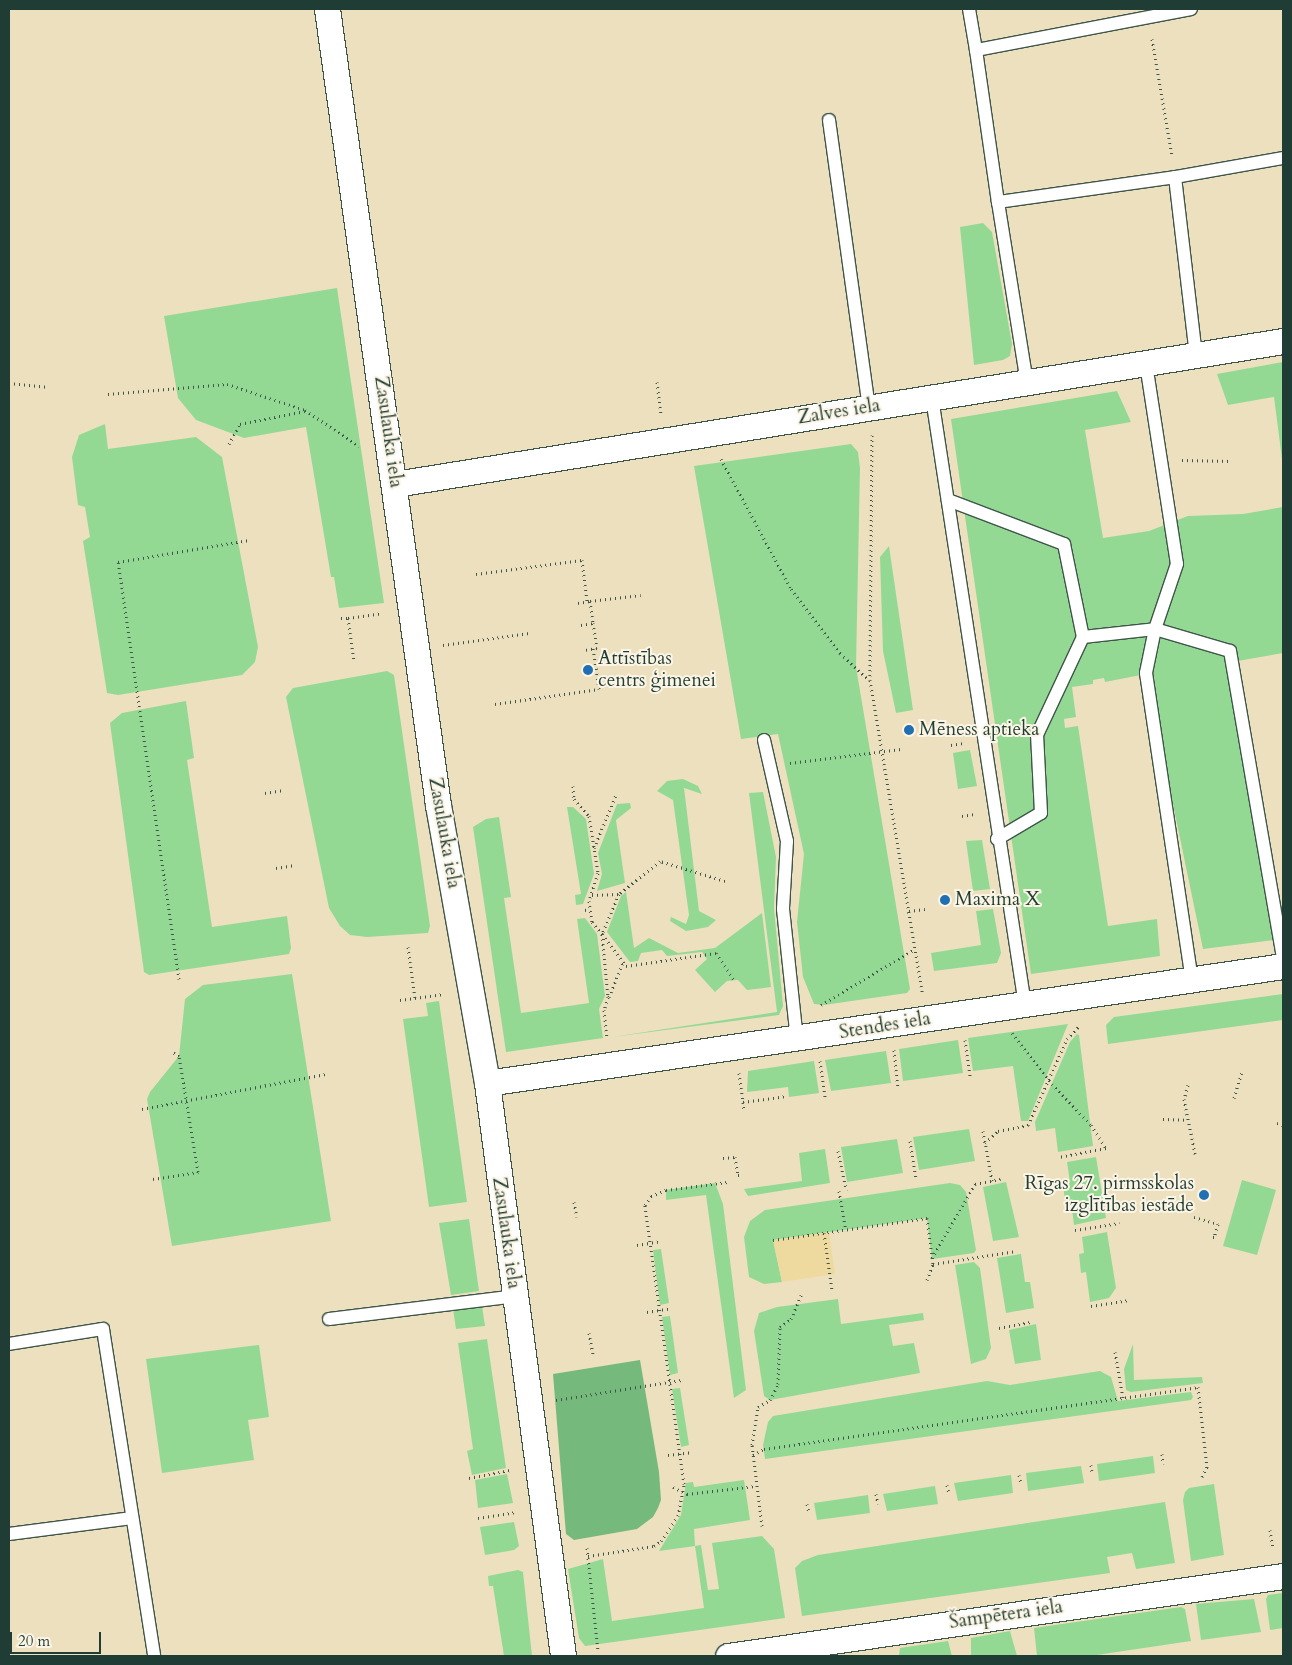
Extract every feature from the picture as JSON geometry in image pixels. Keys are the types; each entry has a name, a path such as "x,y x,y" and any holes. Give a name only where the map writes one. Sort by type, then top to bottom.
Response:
{"street":[{"name":"Zasulauka iela","path":"327,9 395,484 438,805 487,1083 563,1656"},
{"name":"Zalves iela","path":"395,484 1283,341"},
{"name":"Stendes iela","path":"487,1083 798,1040 1283,966"},
{"name":"Šampētera iela","path":"728,1656 1283,1576"}],"lane":[{"path":"969,9 1026,383"},
{"path":"976,50 1190,9"},
{"path":"829,120 869,408"},
{"path":"998,202 1175,177 1283,158"},
{"path":"1175,177 1196,355"},
{"path":"1146,364 1177,564 1156,629 1146,674 1192,980"},
{"path":"932,398 997,839 1024,1005"},
{"path":"948,500 1064,544 1083,637 1037,736 1041,813 997,839"},
{"path":"1083,637 1156,629 1230,651 1283,957"},
{"path":"764,740 787,841 783,909 798,1040"},
{"path":"329,1319 515,1296"},
{"path":"9,1344 103,1329 154,1656"},
{"path":"9,1534 132,1518"}],"path":[{"path":"1148,16 1175,177"},
{"path":"657,382 662,421"},
{"path":"9,383 49,387"},
{"path":"108,394 228,384 305,410 366,450"},
{"path":"869,408 872,434 870,680 884,751 926,1020"},
{"path":"229,444 240,424 305,410"},
{"path":"719,456 791,589 840,653 870,680"},
{"path":"179,979 118,562 249,540"},
{"path":"476,574 582,560 596,648 585,650"},
{"path":"578,603 641,596"},
{"path":"341,618 391,612"},
{"path":"348,618 354,661"},
{"path":"581,626 593,624"},
{"path":"417,650 529,633"},
{"path":"495,704 599,689 593,648"},
{"path":"770,765 901,748"},
{"path":"573,786 574,799 589,816 598,873 590,909 592,922 626,966 716,953 734,980"},
{"path":"265,793 284,790"},
{"path":"594,848 616,795"},
{"path":"608,998 602,934 619,894 660,861 726,881"},
{"path":"276,868 295,865"},
{"path":"592,895 619,894"},
{"path":"909,911 925,908"},
{"path":"585,910 590,909"},
{"path":"408,947 415,998"},
{"path":"813,1010 915,950"},
{"path":"613,1067 604,1010 623,962"},
{"path":"400,1000 438,995"},
{"path":"986,1143 998,1131 1028,1125 1067,1039 1082,1022"},
{"path":"1004,1027 1049,1081 1091,1125 1106,1148 1059,1157"},
{"path":"153,1179 198,1172 179,1056 171,1051"},
{"path":"968,1060 970,1077"},
{"path":"896,1071 898,1087"},
{"path":"1234,1098 1242,1072"},
{"path":"142,1109 326,1074"},
{"path":"740,1082 744,1111"},
{"path":"823,1082 825,1098"},
{"path":"1188,1085 1184,1099 1195,1154"},
{"path":"743,1102 787,1096"},
{"path":"1163,1119 1188,1120"},
{"path":"1277,1123 1283,1125"},
{"path":"983,1131 992,1181"},
{"path":"910,1141 916,1179"},
{"path":"838,1151 846,1190"},
{"path":"723,1158 735,1157 738,1175 742,1175"},
{"path":"932,1259 975,1184 1001,1179"},
{"path":"588,1556 647,1550 662,1542 678,1516 685,1493 645,1205 652,1196 666,1190 727,1182"},
{"path":"840,1191 846,1230"},
{"path":"574,1202 577,1217"},
{"path":"1194,1216 1218,1224 1214,1237 1210,1237"},
{"path":"773,1240 927,1218 932,1264 926,1280"},
{"path":"1075,1230 1118,1223"},
{"path":"824,1232 832,1290"},
{"path":"637,1245 662,1241"},
{"path":"932,1264 1016,1251"},
{"path":"762,1526 753,1455 758,1407 770,1400 778,1384 780,1327 791,1319 801,1295"},
{"path":"1091,1306 1128,1300"},
{"path":"647,1312 671,1308"},
{"path":"999,1328 1031,1322"},
{"path":"589,1333 592,1354"},
{"path":"1115,1352 1123,1398"},
{"path":"556,1400 681,1380"},
{"path":"753,1455 764,1449 1198,1387 1207,1467 1202,1477"},
{"path":"668,1456 691,1452"},
{"path":"1162,1454 1163,1464"},
{"path":"1091,1465 1092,1473"},
{"path":"469,1478 513,1470"},
{"path":"1019,1474 1021,1483"},
{"path":"947,1485 948,1494"},
{"path":"673,1487 685,1493 756,1486"},
{"path":"876,1494 878,1504"},
{"path":"807,1504 809,1513"},
{"path":"478,1518 519,1512"},
{"path":"1270,1530 1273,1548"},
{"path":"586,1548 598,1651"}],"green space":[{"path":"983,223 992,232 1012,344 1010,356 1003,360 974,365 960,227"},
{"path":"337,288 384,603 339,608 334,577 331,577 306,427 244,438 196,420 178,398 164,316"},
{"path":"1283,362 1283,467 1274,397 1228,405 1217,374"},
{"path":"1117,391 1131,422 1085,430 1103,538 1149,531 1188,516 1243,514 1283,507 1283,653 1232,662 1274,940 1203,949 1146,674 1105,682 1104,678 1093,680 1093,684 1072,687 1076,717 1064,719 1065,728 1078,726 1108,926 1157,919 1160,956 1031,974 951,419"},
{"path":"105,424 108,449 196,437 222,457 258,647 255,662 242,675 118,695 107,693 83,541 90,537 85,507 78,505 72,457 79,435"},
{"path":"851,444 858,452 860,468 856,667 910,989 907,993 824,1005 814,1004 803,977 797,922 804,854 778,734 741,739 694,466"},
{"path":"889,546 913,710 896,713 883,651 880,557"},
{"path":"387,671 394,675 430,926 428,933 367,937 350,935 340,926 329,908 286,697 293,688"},
{"path":"186,701 194,758 187,760 212,927 287,916 291,948 289,954 149,975 144,972 110,723 122,713"},
{"path":"970,750 977,786 958,789 953,753"},
{"path":"683,779 698,786 702,794 684,788 699,911 716,920 708,927 686,931 670,921 671,917 686,924 689,915 673,800 657,791 667,781"},
{"path":"763,792 776,857 774,908 783,1006 779,1015 612,1037 777,1012 749,793"},
{"path":"630,803 631,808 616,820 625,883 597,891 602,874 598,853 617,804"},
{"path":"567,807 573,807 586,819 594,874 583,904 576,905 575,895 581,894"},
{"path":"499,817 511,897 504,898 521,1013 589,1003 577,919 585,918 597,934 605,996 599,1009 603,1038 506,1052 473,827 486,819"},
{"path":"982,840 990,889 973,891 966,841"},
{"path":"626,892 634,948 649,938 678,953 715,948 762,913 771,987 747,990 738,980 727,981 715,992 695,970 707,959 702,952 667,956 662,950 641,953 638,961 630,962 607,932 621,896"},
{"path":"993,909 1001,953 997,963 934,971 931,953 981,945 976,911"},
{"path":"292,974 331,1221 172,1246 147,1099 150,1092 179,1056 185,999 203,985"},
{"path":"1283,994 1283,1020 1108,1044 1106,1025 1114,1017"},
{"path":"439,1001 467,1202 429,1207 403,1019 428,1016 426,1003"},
{"path":"1068,1024 1028,1121 1021,1121 1013,1066 973,1071 968,1038"},
{"path":"1077,1034 1079,1035 1093,1146 1058,1152 1055,1128 1036,1131 1035,1122 1070,1042"},
{"path":"958,1040 963,1073 903,1081 899,1049"},
{"path":"886,1051 891,1083 831,1091 825,1060"},
{"path":"814,1061 819,1093 789,1097 788,1087 747,1092 748,1071"},
{"path":"969,1129 975,1161 919,1170 913,1137"},
{"path":"897,1139 903,1173 847,1182 841,1147"},
{"path":"825,1149 830,1183 748,1196 744,1189 802,1181 799,1153"},
{"path":"1096,1157 1106,1218 1074,1225 1071,1201 1065,1201 1063,1184 1070,1183 1067,1162"},
{"path":"1242,1180 1276,1190 1257,1255 1223,1246"},
{"path":"1006,1182 1019,1237 993,1241 983,1187"},
{"path":"715,1183 723,1204 746,1390 734,1398 706,1195 666,1200 666,1190"},
{"path":"950,1183 960,1185 966,1192 976,1250 974,1253 932,1259 927,1218 773,1240 782,1282 764,1284 749,1277 744,1237 750,1221 765,1210"},
{"path":"469,1219 479,1291 451,1295 439,1223"},
{"path":"1107,1232 1116,1288 1109,1298 1090,1302 1086,1272 1081,1273 1079,1254 1084,1253 1082,1237"},
{"path":"661,1249 669,1303 660,1305 653,1250"},
{"path":"1021,1254 1025,1282 1030,1282 1034,1308 1006,1313 997,1258"},
{"path":"974,1262 980,1268 991,1348 986,1359 971,1364 955,1265"},
{"path":"838,1299 841,1324 923,1313 924,1320 889,1325 893,1346 914,1343 920,1373 770,1400 764,1396 754,1331 759,1313 777,1307"},
{"path":"482,1306 485,1326 456,1329 453,1309"},
{"path":"670,1316 678,1373 670,1375 662,1317"},
{"path":"1036,1324 1041,1360 1015,1364 1009,1330"},
{"path":"487,1339 506,1468 472,1475 467,1451 473,1449 458,1343"},
{"path":"1133,1344 1134,1380 1202,1377 1203,1383 1131,1392 1126,1390 1124,1369"},
{"path":"259,1345 269,1417 248,1420 254,1460 162,1473 146,1359"},
{"path":"640,1360 659,1472 661,1500 653,1517 637,1529 574,1540 566,1534 553,1374"},
{"path":"1100,1371 1111,1377 1118,1401 1191,1392 1193,1397 1191,1400 765,1459 763,1445 768,1422 773,1416 987,1381 1010,1385"},
{"path":"680,1388 689,1445 681,1447 672,1389"},
{"path":"1153,1456 1155,1473 1099,1481 1097,1464"},
{"path":"1081,1466 1084,1483 1028,1491 1026,1473"},
{"path":"507,1474 513,1503 478,1508 475,1480"},
{"path":"1011,1475 1013,1493 958,1501 954,1483"},
{"path":"744,1480 750,1520 694,1529 695,1546 659,1551 681,1515 686,1483 693,1482 694,1487"},
{"path":"1214,1484 1224,1555 1191,1561 1183,1500 1185,1492 1189,1488"},
{"path":"935,1486 938,1504 887,1511 883,1494"},
{"path":"868,1495 870,1513 817,1520 814,1503"},
{"path":"1165,1502 1175,1563 1136,1569 1132,1553 1107,1557 1110,1573 802,1616 795,1568 802,1561 818,1555"},
{"path":"514,1522 519,1546 514,1550 485,1555 480,1527"},
{"path":"762,1536 774,1549 785,1618 585,1646 579,1638 568,1569 603,1559 612,1621 704,1608 695,1546 701,1545 708,1590 719,1589 712,1543"},
{"path":"518,1570 523,1572 532,1656 504,1656 493,1586 489,1586 488,1576"},
{"path":"1283,1593 1283,1628 1270,1630 1266,1599 1268,1595"},
{"path":"1254,1599 1261,1632 1201,1640 1196,1604"},
{"path":"1181,1607 1185,1609 1191,1641 1090,1656 1037,1656 1034,1628"},
{"path":"1010,1631 1017,1656 971,1656 971,1638"},
{"path":"948,1641 952,1656 899,1656 900,1648"}],"sand":[{"path":"829,1232 835,1274 782,1282 773,1240"}],"place":[{"name":"Attīstības centrs ģimenei","path":"588,670"},
{"name":"Mēness aptieka","path":"909,730"},
{"name":"Maxima X","path":"945,900"},
{"name":"Rīgas 27. pirmsskolas izglītības iestāde","path":"1204,1195"}]}
